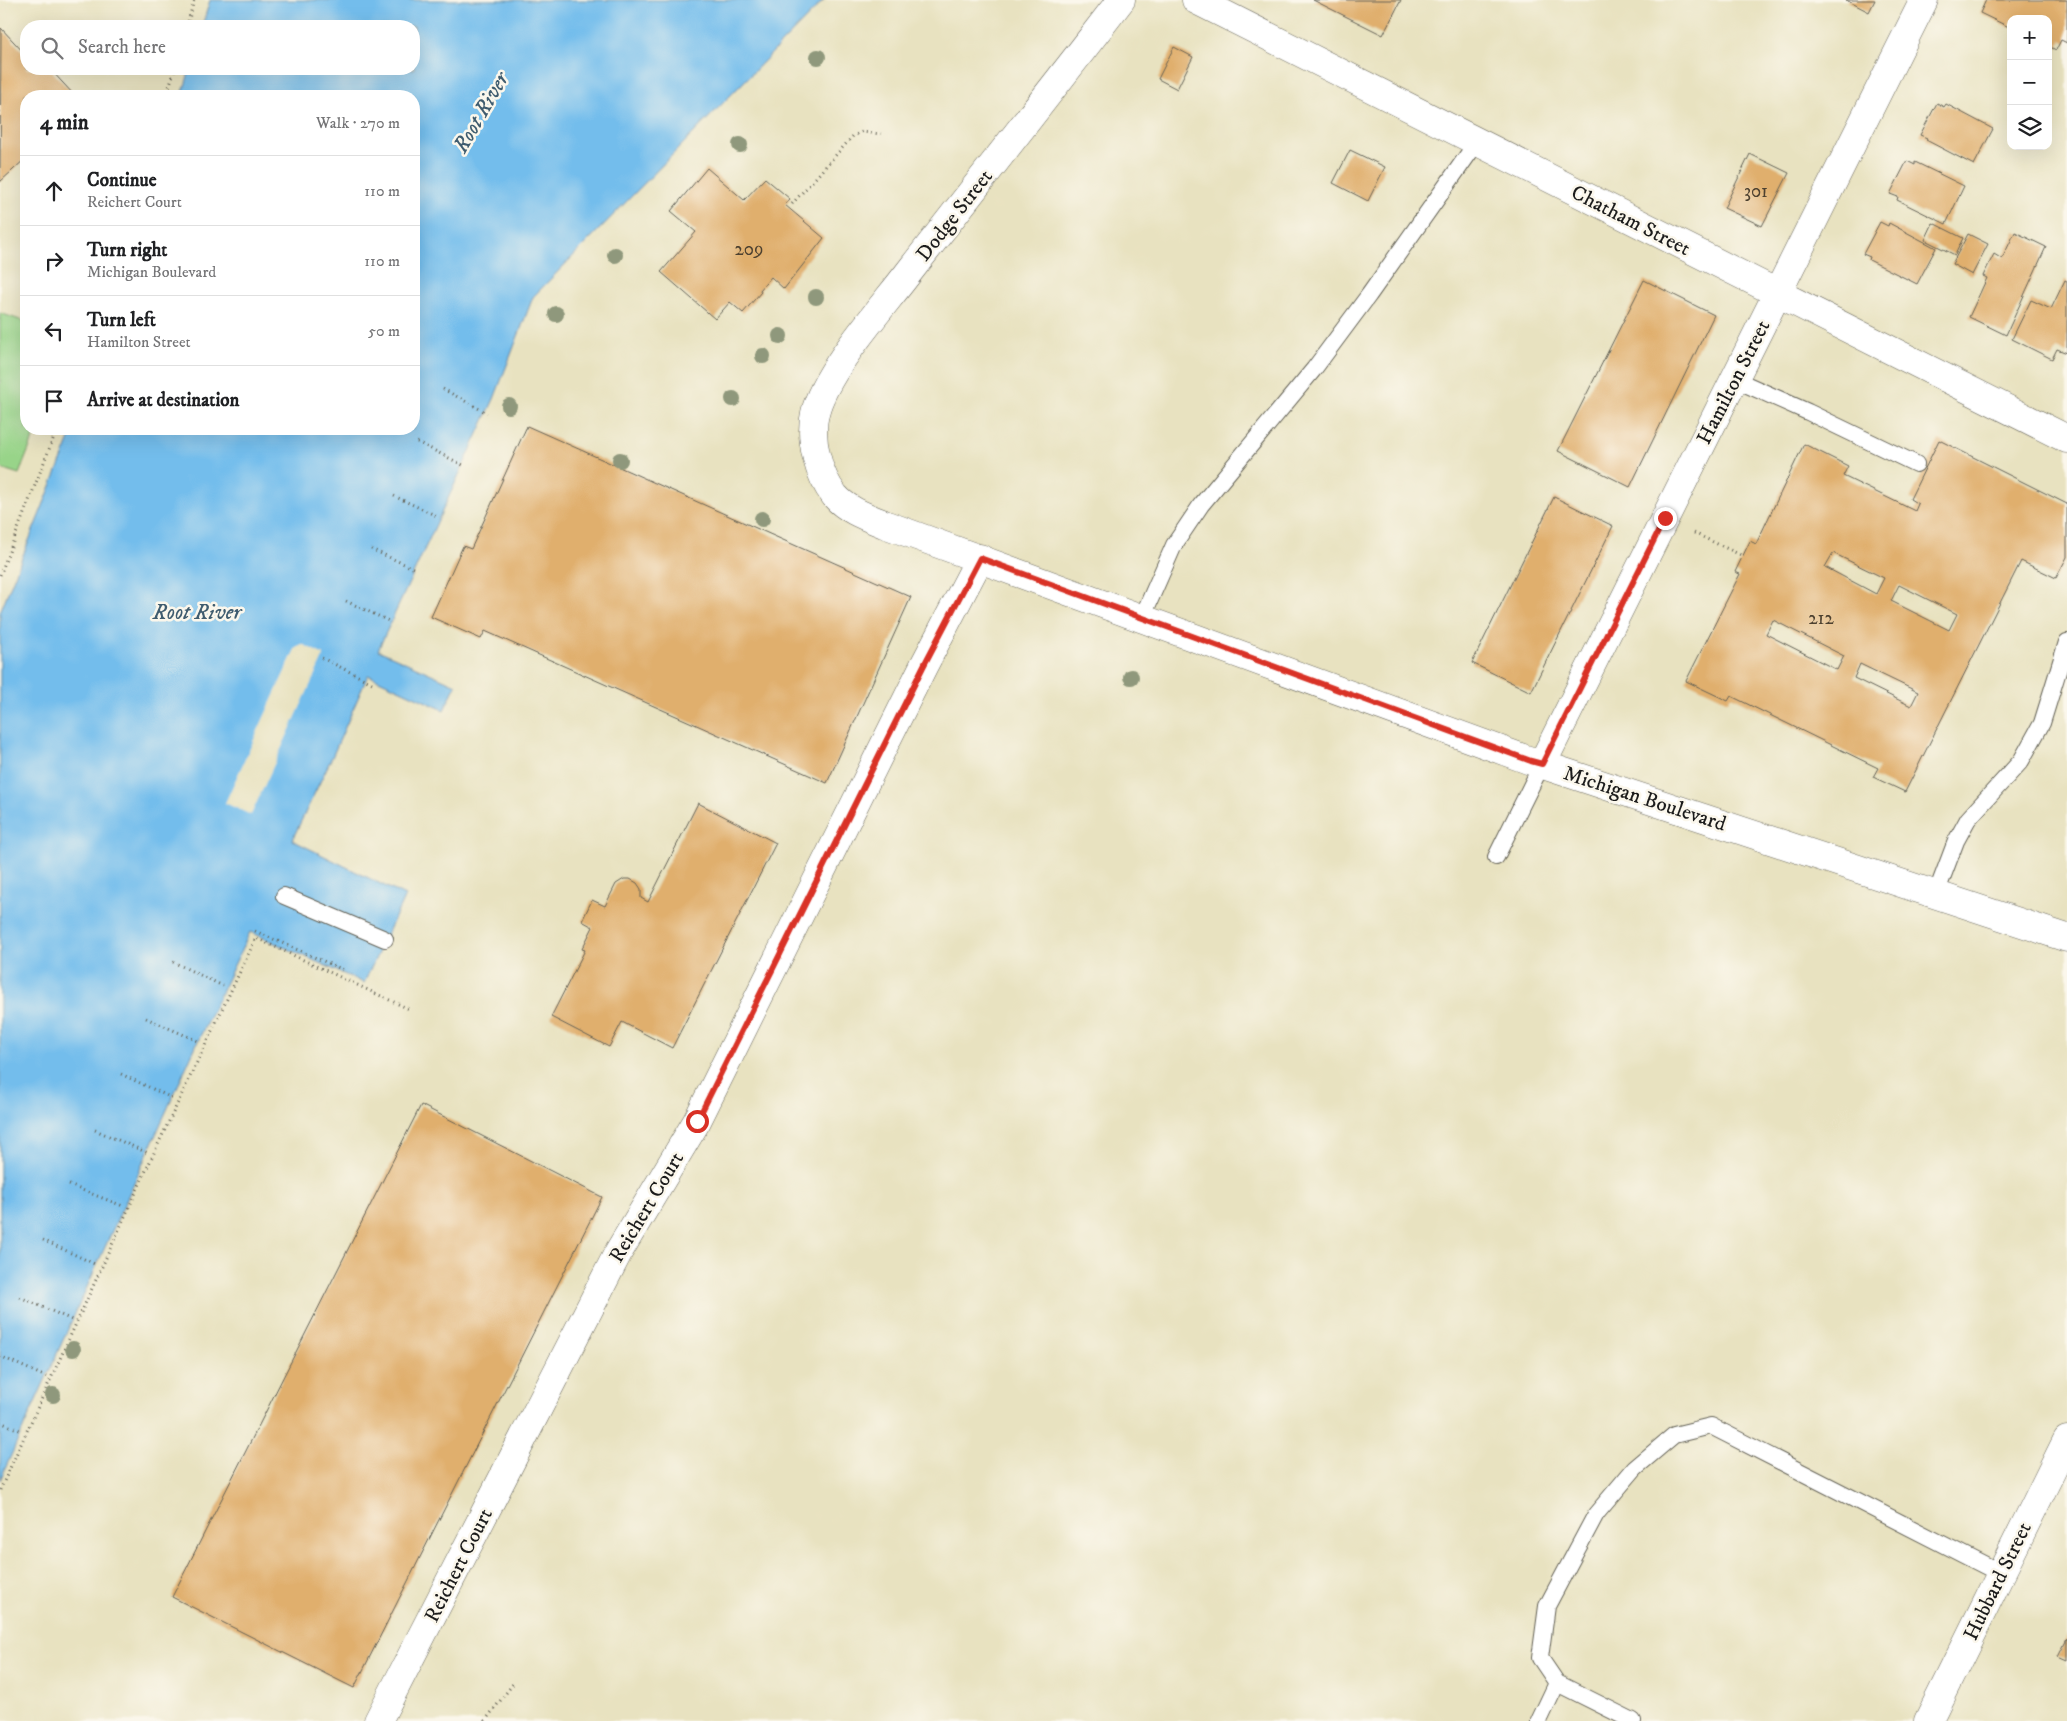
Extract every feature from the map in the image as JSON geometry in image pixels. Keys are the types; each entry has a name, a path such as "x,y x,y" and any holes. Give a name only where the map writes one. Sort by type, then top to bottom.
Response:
{"street":[{"name":"Dodge Street","path":"814,441 815,414 828,381 1121,0"},
{"name":"Chatham Street","path":"1196,0 2067,439"},
{"name":"Hamilton Street","path":"1542,764 1924,0"},
{"name":"Michigan Boulevard","path":"814,441 820,470 835,496 856,512 884,524 1531,761 2067,938"},
{"name":"Reichert Court","path":"378,1721 619,1251 697,1121 923,667 980,558"},
{"name":"Hubbard Street","path":"1928,1721 2067,1440"}],"lane":[{"path":"1142,618 1174,545 1201,505 1314,369 1369,295 1477,142"},
{"path":"1734,379 1916,464"},
{"path":"1936,894 1956,841 1968,820 2021,761 2042,723 2067,642"},
{"path":"1496,857 1542,764"},
{"path":"284,896 385,939"},
{"path":"1633,1721 1557,1683 1540,1658 1547,1606 1596,1514 1635,1468 1674,1436 1711,1426 2001,1574"},
{"path":"1538,1721 1557,1683"}],"path":[{"path":"188,20 194,0"},
{"path":"168,90 173,75"},
{"path":"792,204 853,136 862,132 881,134"},
{"path":"443,389 487,413"},
{"path":"0,575 55,435"},
{"path":"417,442 463,465"},
{"path":"394,496 439,517"},
{"path":"1727,548 1743,556"},
{"path":"371,549 415,569"},
{"path":"346,601 391,622"},
{"path":"322,658 372,683"},
{"path":"255,931 346,971"},
{"path":"0,1490 256,938 410,1009"},
{"path":"173,962 224,986"},
{"path":"146,1018 198,1040"},
{"path":"121,1074 172,1098"},
{"path":"95,1130 148,1153"},
{"path":"69,1185 124,1206"},
{"path":"43,1240 97,1265"},
{"path":"20,1297 72,1320"},
{"path":"0,1356 46,1377"},
{"path":"0,1422 22,1431"},
{"path":"485,1721 515,1681"}],"green space":[{"path":"0,313 20,320 20,435 35,435 19,474 0,468"}],"water":[{"name":"Root River","path":"210,0 824,0 533,297 494,399 378,650 456,685 444,710 368,675 333,755 292,840 405,896 364,983 250,932 198,1041 0,1480 0,612 72,435 420,435 420,90 184,90 188,75 420,75 420,20 204,20"}],"pier":[{"path":"302,644 324,655 251,815 225,803 296,647"}],"building":[{"path":"1313,0 1401,0 1383,35"},
{"path":"1846,0 1875,0 1869,12"},
{"path":"1986,0 2067,0 2067,43 2061,40 2056,50 2052,48 2052,15 2007,15 2007,26 1980,13"},
{"path":"1,28 20,49 20,75 56,75 69,90 20,90 20,164 0,182"},
{"path":"1174,47 1193,57 1177,89 1158,79"},
{"path":"1937,103 1944,107 1946,104 1993,129 1974,165 1920,135"},
{"path":"1350,150 1385,167 1368,201 1333,183"},
{"path":"1750,154 1789,173 1762,226 1724,208"},
{"path":"1907,161 1915,165 1915,162 1964,186 1946,224 1897,200 1898,197 1890,194"},
{"path":"707,168 744,200 765,178 790,199 785,205 824,238 784,289 771,277 743,313 730,302 715,319 661,272 696,232 671,211"},
{"path":"1880,222 1888,226 1889,223 1936,248 1917,284 1869,260 1870,257 1863,254"},
{"path":"1933,223 1963,238 1955,255 1925,240"},
{"path":"2015,232 2046,247 2006,335 1969,317 1987,278 1983,276 1994,254 2002,259"},
{"path":"1968,234 1988,244 1972,275 1952,264"},
{"path":"1644,280 1714,315 1630,487 1558,451"},
{"path":"2065,280 2067,281 2067,353 2057,349 2052,359 2012,339 2031,300 2051,309"},
{"path":"527,426 911,597 827,783 485,631 481,639 431,617 463,546 471,549"},
{"path":"1939,440 2067,504 2067,557 2056,578 2021,561 1905,792 1873,777 1878,768 1731,696 1728,701 1686,681 1740,574 1735,572 1750,541 1756,544 1804,444 1848,466 1843,476 1915,511 1918,504 1910,499","holes":["1833,553 1884,578 1876,594 1825,567","1899,585 1957,614 1949,630 1891,601","1773,620 1844,656 1837,670 1766,634","1860,664 1918,692 1911,706 1854,678"]},
{"path":"1554,497 1613,526 1531,692 1472,663"},
{"path":"698,803 776,843 672,1048 622,1022 609,1047 551,1017 585,950 582,949 593,927 582,921 592,900 605,906 616,884 624,879 630,879 637,883 641,889 641,898 648,902"},
{"path":"421,1105 602,1197 354,1688 172,1597"},
{"path":"2067,1638 2067,1660 2058,1656"}],"route":[{"path":"697,1121 923,667 980,558 1542,764 1665,518"}]}
